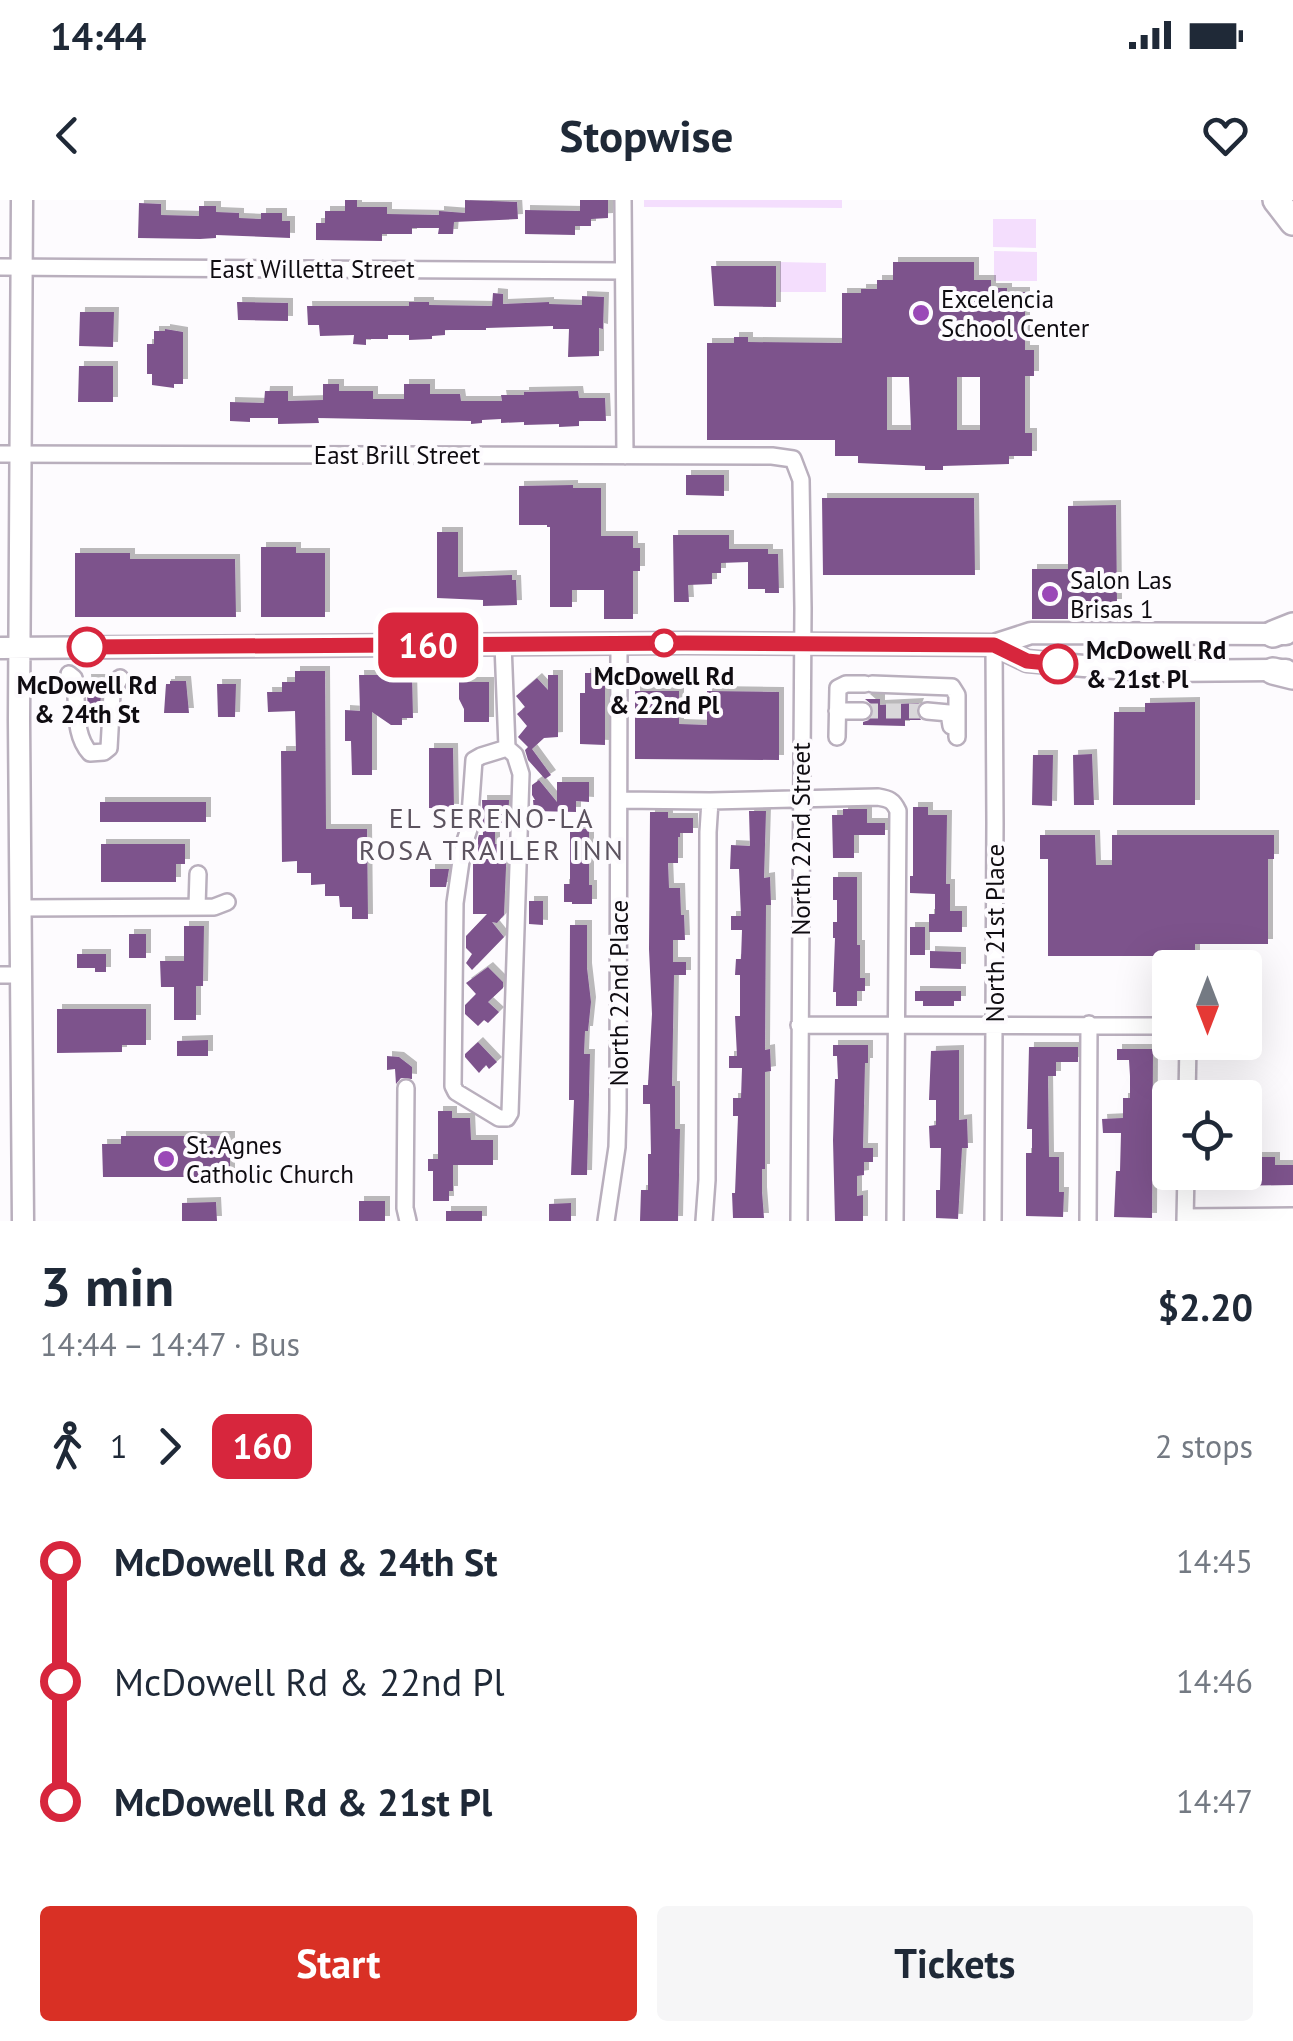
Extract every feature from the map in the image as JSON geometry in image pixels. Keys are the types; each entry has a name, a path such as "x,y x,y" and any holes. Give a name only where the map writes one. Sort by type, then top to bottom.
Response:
{"highway":[{"path":"1276,200 1293,222"}],"main road":[{"path":"22,200 11,454 10,802 20,908 11,975 23,1221"},
{"path":"10,648 994,645 1032,633 1286,631"},
{"path":"994,645 1027,661 1162,671 1286,672"}],"street":[{"path":"624,200 625,456"},
{"name":"East Willetta Street","path":"0,267 624,271"},
{"name":"East Brill Street","path":"11,454 793,459"},
{"name":"North 22nd Street","path":"793,459 801,480 803,643 799,1221"},
{"path":"503,644 507,748 521,774 510,1113 507,1118 499,1118 452,1086 455,904 469,829 474,760 507,748"},
{"name":"North 22nd Place","path":"606,1221 618,1110 619,644"},
{"name":"North 21st Place","path":"992,1221 994,645"},
{"path":"69,674 74,678 78,698 78,733 90,753 109,748 112,694 120,678"},
{"path":"837,737 838,688 846,684 956,689 954,736 950,713 928,712"},
{"path":"837,710 863,711"},
{"path":"620,800 878,797 889,799 898,811 895,1221"},
{"path":"704,1221 710,801"},
{"path":"198,874 198,907"},
{"path":"20,908 214,907 227,902"},
{"path":"1088,1221 1089,1024"},
{"path":"799,1025 1152,1026"},
{"path":"406,1088 406,1215"},
{"path":"1186,1190 1185,1219 1293,1216"}],"shaded area":[{"path":"644,200 842,200 842,208 644,207"},
{"path":"993,219 1036,219 1036,248 993,247"},
{"path":"994,251 1037,252 1037,281 994,281"},
{"path":"780,262 826,263 826,292 780,292"}],"building":[{"path":"345,200 357,200 357,207 387,207 387,214 439,215 439,211 465,213 465,200 517,202 518,219 454,222 453,234 438,234 439,228 412,228 412,234 382,234 382,241 316,240 316,223 325,223 325,211 345,211"},
{"path":"580,200 608,200 608,218 591,219 591,226 575,226 575,235 525,234 525,210 580,211"},
{"path":"139,203 161,204 161,215 199,216 199,206 216,206 216,212 239,213 239,218 261,219 261,213 282,213 282,221 290,221 290,238 138,238"},
{"path":"893,262 974,262 974,280 991,280 991,288 1007,288 1007,292 1025,292 1025,350 1034,350 1034,376 1025,376 1025,433 1032,433 1032,456 1009,456 1009,464 925,470 925,466 858,463 858,456 835,456 835,440 707,440 707,343 734,343 734,337 748,337 748,342 842,343 842,293 877,289 877,280 893,280","holes":["887,377 909,377 911,430 887,430","957,377 980,377 980,430 957,430"]},
{"path":"711,266 776,266 776,307 714,306"},
{"path":"493,293 503,294 503,304 582,305 582,296 604,297 599,356 568,357 569,329 553,326 445,330 445,335 432,339 409,340 409,335 388,335 388,339 366,339 366,345 353,344 354,335 320,336 319,325 308,325 307,306 409,306 409,302 429,302 492,306"},
{"path":"237,302 288,303 288,321 238,320"},
{"path":"80,312 114,312 113,347 79,346"},
{"path":"154,331 183,332 183,384 174,384 174,388 152,385 152,374 147,374 147,344 154,344"},
{"path":"79,366 113,366 113,402 78,402"},
{"path":"323,384 339,384 339,391 373,391 373,399 404,399 404,384 430,384 430,394 460,394 461,401 502,401 501,395 524,392 578,391 579,398 605,398 606,421 579,421 579,426 559,427 501,423 501,419 471,424 318,418 319,423 278,424 278,418 230,421 230,402 264,403 265,391 288,391 288,401 323,400"},
{"path":"686,475 724,475 724,496 686,495"},
{"path":"519,486 601,488 601,536 633,536 633,548 640,548 640,571 633,571 633,619 604,619 604,590 572,590 572,607 550,607 550,527 519,525"},
{"path":"822,498 974,498 975,575 823,575"},
{"path":"1116,505 1117,604 1068,604 1068,619 1032,619 1032,569 1068,569 1068,506"},
{"path":"437,532 458,532 458,577 512,575 512,580 516,580 517,605 483,606 483,600 437,598"},
{"path":"673,535 729,535 729,549 768,549 768,554 778,554 779,593 748,589 748,562 721,563 721,573 712,573 712,584 688,585 689,602 674,602"},
{"path":"261,547 296,547 296,553 325,553 325,617 261,617"},
{"path":"75,553 130,553 130,559 235,559 236,617 75,617"},
{"path":"385,669 408,669 408,676 412,676 413,718 402,718 402,725 391,725 372,712 372,775 352,775 351,741 345,741 345,710 360,711 359,675 385,675"},
{"path":"295,671 325,671 326,829 367,829 368,919 352,919 352,907 340,907 339,896 325,896 325,884 311,885 311,873 297,873 297,861 282,862 281,751 296,751 295,711 268,712 267,692 282,692 282,682 295,682"},
{"path":"585,673 605,673 605,745 580,744 580,693 585,693"},
{"path":"548,675 558,675 558,737 544,738 532,749 551,775 545,779 528,760 528,747 518,737 527,726 517,714 525,707 516,696 537,678 548,690"},
{"path":"86,679 107,679 101,693 99,724 89,724"},
{"path":"186,681 189,713 164,713 166,684"},
{"path":"459,682 489,682 489,722 464,722"},
{"path":"217,684 236,684 235,717 218,717"},
{"path":"635,691 679,691 679,724 707,725 707,691 779,692 779,760 635,759"},
{"path":"865,699 880,699 880,705 919,703 916,711 921,720 905,720 905,726 863,725 874,712"},
{"path":"1195,702 1195,805 1113,805 1114,712 1145,712 1145,703"},
{"path":"429,748 453,748 454,809 429,808"},
{"path":"1092,754 1094,805 1074,805 1073,755"},
{"path":"1033,755 1053,755 1052,806 1032,805"},
{"path":"539,780 557,802 557,782 589,782 589,802 576,801 576,812 534,811 532,785"},
{"path":"482,800 509,800 508,823 495,823 495,844 507,844 504,915 497,923 492,922 504,937 472,970 466,963 472,954 466,948 466,936 487,914 473,914 473,855 478,855 478,838 483,835"},
{"path":"100,802 206,802 206,822 100,822"},
{"path":"913,807 928,807 928,815 947,815 946,884 950,884 950,911 962,911 962,932 929,932 929,914 935,914 935,894 910,893"},
{"path":"843,809 867,809 867,823 885,823 885,835 854,835 854,858 833,858 832,815 843,815"},
{"path":"749,811 766,811 764,878 770,877 771,905 766,905 765,1050 770,1049 771,1071 765,1072 764,1218 733,1218 738,1116 733,1116 733,1098 741,1098 742,1068 729,1068 729,1056 737,1056 735,1016 740,1016 740,975 735,975 736,959 741,959 742,930 731,930 731,916 741,916 739,869 730,869 731,845 750,846"},
{"path":"650,812 668,812 668,818 693,818 693,833 680,833 678,837 678,863 668,863 669,888 680,888 684,915 685,940 673,940 673,962 686,962 686,975 674,975 672,1086 675,1129 680,1129 678,1221 640,1221 641,1190 648,1190 651,1154 650,1104 643,1104 643,1085 648,1085 652,1014"},
{"path":"570,829 589,829 592,904 564,902 564,884 570,884"},
{"path":"1040,835 1095,835 1096,865 1112,865 1112,835 1274,835 1274,859 1268,859 1268,944 1195,944 1195,950 1152,950 1152,956 1048,956 1048,859 1040,859"},
{"path":"101,844 185,844 185,864 176,864 176,882 101,882"},
{"path":"430,869 449,869 446,887 430,887"},
{"path":"833,877 857,877 857,945 865,991 857,991 857,1006 836,1006 833,992 833,922 837,922 837,900 833,900"},
{"path":"529,901 543,901 543,925 529,924"},
{"path":"570,925 587,925 591,1002 584,1054 590,1054 587,1175 571,1175 574,1100 569,1100"},
{"path":"184,926 204,926 203,986 196,986 196,1020 174,1020 174,987 161,987 160,961 184,961"},
{"path":"910,927 925,927 925,955 910,955"},
{"path":"129,934 146,934 146,958 129,958"},
{"path":"930,951 961,952 961,969 930,968"},
{"path":"77,954 106,954 106,972 77,968"},
{"path":"488,967 503,982 503,988 488,1002 499,1012 488,1023 484,1020 478,1026 465,1014 465,1005 476,994 466,983"},
{"path":"915,991 961,991 961,1001 954,1001 954,1006 923,1006 923,1001 915,1001"},
{"path":"57,1009 146,1009 146,1045 122,1045 122,1052 57,1053"},
{"path":"208,1040 208,1056 177,1056 177,1041"},
{"path":"478,1042 497,1062 489,1069 486,1065 479,1073 465,1057"},
{"path":"833,1045 868,1045 863,1148 873,1148 873,1162 864,1162 864,1175 857,1176 857,1196 863,1195 863,1221 835,1221 833,1140 838,1079"},
{"path":"1029,1047 1078,1047 1078,1062 1056,1062 1056,1076 1048,1076 1049,1157 1059,1157 1063,1217 1026,1216 1026,1153 1032,1153 1032,1129 1027,1129"},
{"path":"1117,1049 1152,1049 1152,1218 1114,1217 1121,1133 1103,1133 1102,1119 1123,1118 1123,1098 1130,1098 1129,1060 1117,1060"},
{"path":"959,1050 959,1120 967,1119 968,1148 962,1148 958,1219 936,1218 941,1148 930,1148 929,1126 936,1125 936,1100 929,1100 931,1051"},
{"path":"387,1056 399,1057 412,1067 412,1079 401,1078 396,1084 395,1069 387,1070"},
{"path":"438,1111 452,1111 452,1118 470,1118 471,1140 493,1140 493,1165 453,1165 449,1201 433,1201 433,1171 428,1171 428,1159 438,1159"},
{"name":"St. Agnes Catholic Church","path":"121,1136 230,1136 230,1173 224,1173 224,1177 103,1177 102,1144 121,1144"},
{"path":"1262,1157 1275,1157 1275,1165 1293,1165 1293,1185 1262,1185"},
{"path":"359,1201 385,1201 385,1221 359,1221"},
{"path":"216,1202 217,1221 182,1221 182,1203"},
{"path":"571,1203 571,1221 549,1221 549,1204"},
{"path":"446,1211 482,1211 482,1221 446,1221"}],"tunnel":[{"path":"863,711 927,711"}],"bus line":[{"name":"160","path":"87,647 994,645 1027,661 1058,664"}],"place":[{"name":"Excelencia School Center","path":"921,313"},
{"name":"Salon Las Brisas 1","path":"1050,594"},
{"name":"McDowell Rd & 22nd Pl","path":"664,643"},
{"name":"McDowell Rd & 24th St","path":"87,647"},
{"name":"McDowell Rd & 21st Pl","path":"1058,664"},
{"name":"St. Agnes Catholic Church","path":"166,1159"}],"district":[{"name":"EL SERENO-LA ROSA TRAILER INN","path":"492,834"}]}
